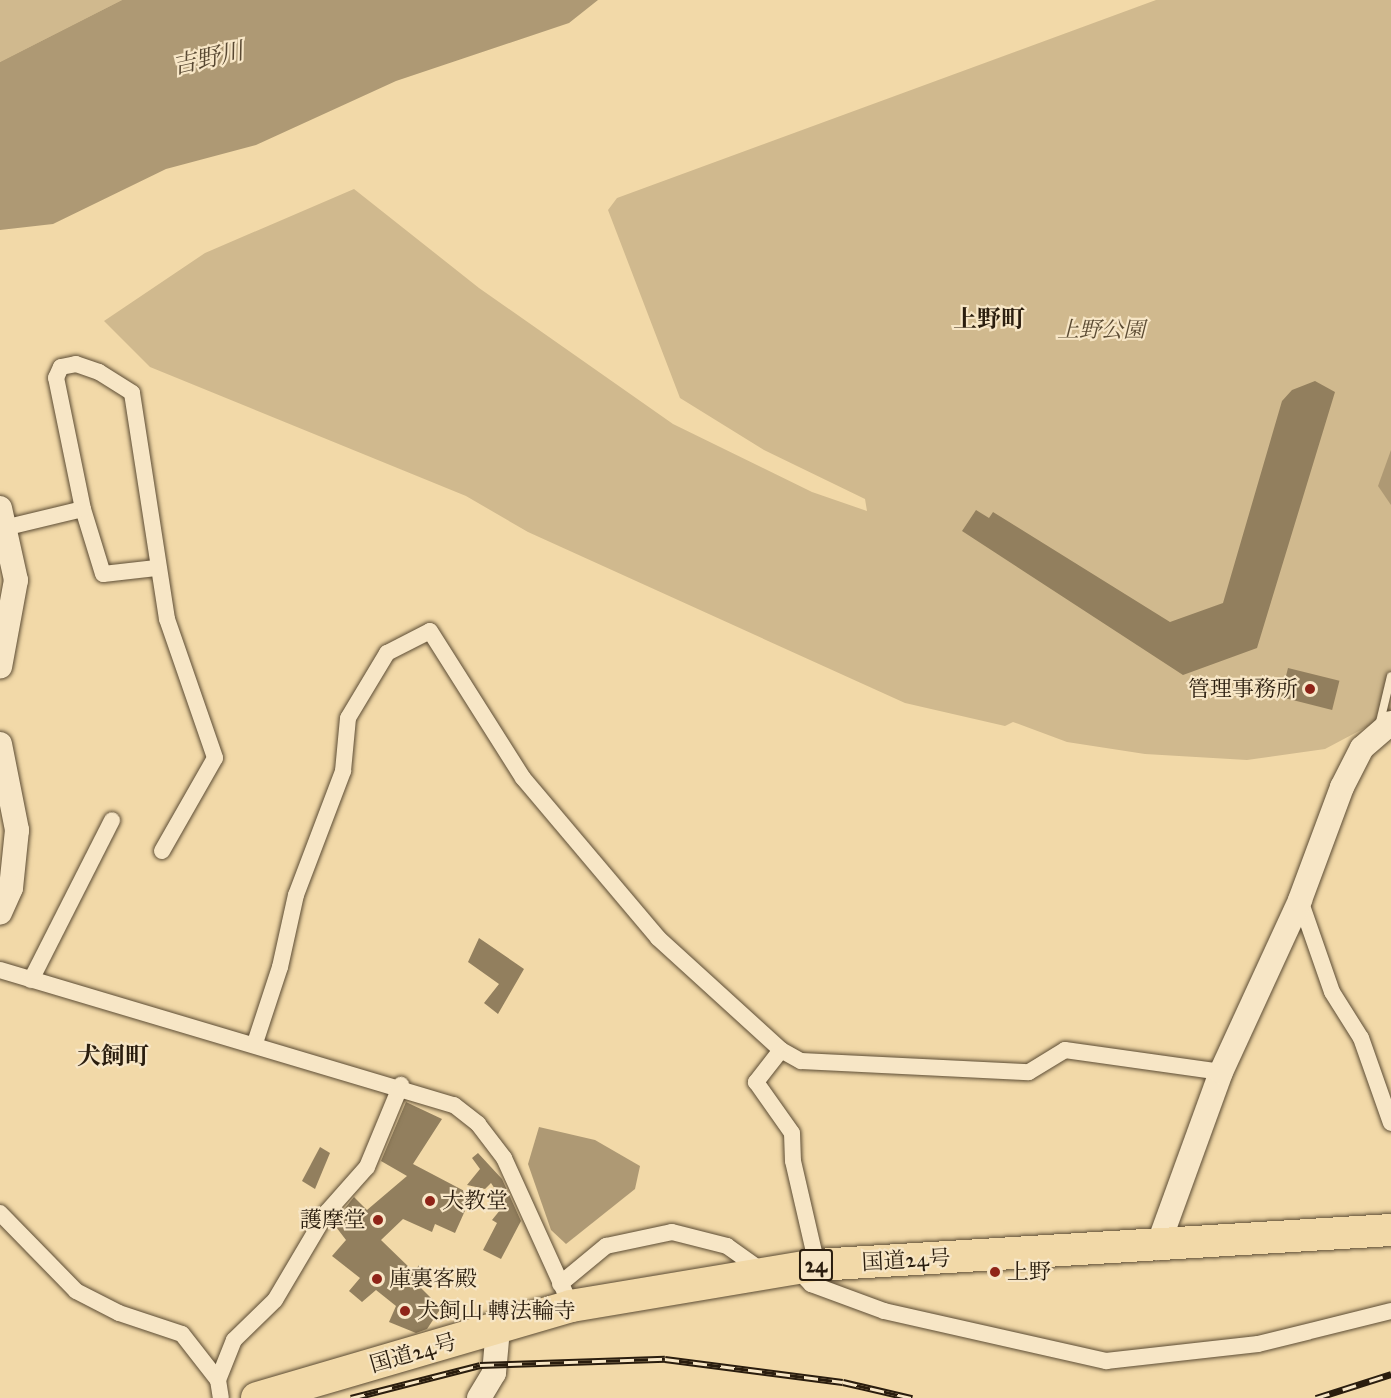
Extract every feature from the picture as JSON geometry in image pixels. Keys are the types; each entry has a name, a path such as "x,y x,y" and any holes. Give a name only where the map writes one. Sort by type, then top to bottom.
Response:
{"highway":[{"name":"国道24号","path":"257,1398 498,1329 566,1295 766,1274 807,1267 1157,1248 1391,1230"}],"street":[{"path":"156,568 103,574 83,509 56,378 61,367 76,364 132,393 156,568 180,665 215,758 162,851"},
{"path":"0,667 16,580 4,517 83,509"},
{"path":"255,1043 280,968 296,895 343,771 348,718 387,653 430,631 523,778 658,938 781,1050 801,1061 1029,1072 1065,1050 1221,1072"},
{"path":"1157,1248 1221,1072 1300,900 1342,787 1362,748 1384,729"},
{"path":"0,744 17,830 11,888 0,913"},
{"path":"31,980 112,820"},
{"path":"1300,900 1332,993 1361,1038 1384,1090 1391,1123"},
{"path":"0,970 401,1085 454,1105 477,1124 504,1158 566,1295 606,1246 672,1232 727,1246 766,1274"},
{"path":"781,1050 756,1082 792,1133 793,1161 811,1284 884,1311 1106,1361 1258,1344 1391,1311"},
{"path":"218,1380 234,1340 275,1300 327,1212 367,1167 401,1085"},
{"path":"0,1212 76,1291 119,1313 182,1334 218,1380 221,1398"},
{"path":"479,1398 494,1373 498,1329"}],"lane":[{"path":"1384,729 1391,676"}],"green space":[{"path":"0,0 122,0 0,62"},
{"name":"上野公園","path":"1156,0 1391,0 1391,714 1325,749 1247,760 1145,754 1067,742 1013,722 1005,726 905,703 528,532 466,496 150,367 104,321 205,253 354,189 479,288 673,424 812,492 867,511 865,499 764,450 680,398 608,210 617,198"}],"water":[{"name":"吉野川","path":"122,0 598,0 569,23 396,81 256,145 166,169 53,224 0,230 0,62"},
{"path":"1391,450 1391,505 1378,486"},
{"path":"539,1127 595,1140 640,1166 635,1189 566,1244 551,1230 528,1164"}],"building":[{"path":"1315,381 1335,392 1257,648 1183,675 962,531 976,510 989,518 993,512 1170,622 1223,603 1282,401 1292,390"},
{"name":"管理事務所","path":"1288,668 1339,681 1332,710 1281,697"},
{"path":"479,938 524,969 498,1014 484,1003 499,984 468,962"},
{"path":"406,1102 442,1119 413,1164 472,1195 455,1233 435,1224 432,1232 403,1219 381,1240 414,1272 419,1265 429,1273 419,1286 441,1308 427,1329 416,1333 389,1322 396,1306 376,1290 362,1302 349,1291 360,1278 332,1256 346,1240 333,1223 354,1197 367,1210 407,1176 381,1161"},
{"path":"320,1147 330,1153 315,1189 302,1181"},
{"path":"478,1153 502,1179 521,1221 501,1259 483,1250 497,1223 492,1220 505,1204 491,1183 485,1189 467,1185 480,1169 472,1158"}],"railway":[{"path":"351,1398 480,1365 665,1359 843,1382 912,1398"},
{"path":"1316,1398 1391,1374"}],"place":[{"name":"管理事務所","path":"1310,689"},
{"name":"大教堂","path":"430,1201"},
{"name":"護摩堂","path":"378,1220"},
{"name":"上野","path":"995,1272"},
{"name":"庫裏客殿","path":"377,1279"},
{"name":"犬飼山 轉法輪寺","path":"405,1311"}],"district":[{"name":"上野町","path":"989,320"},
{"name":"犬飼町","path":"113,1057"}]}
